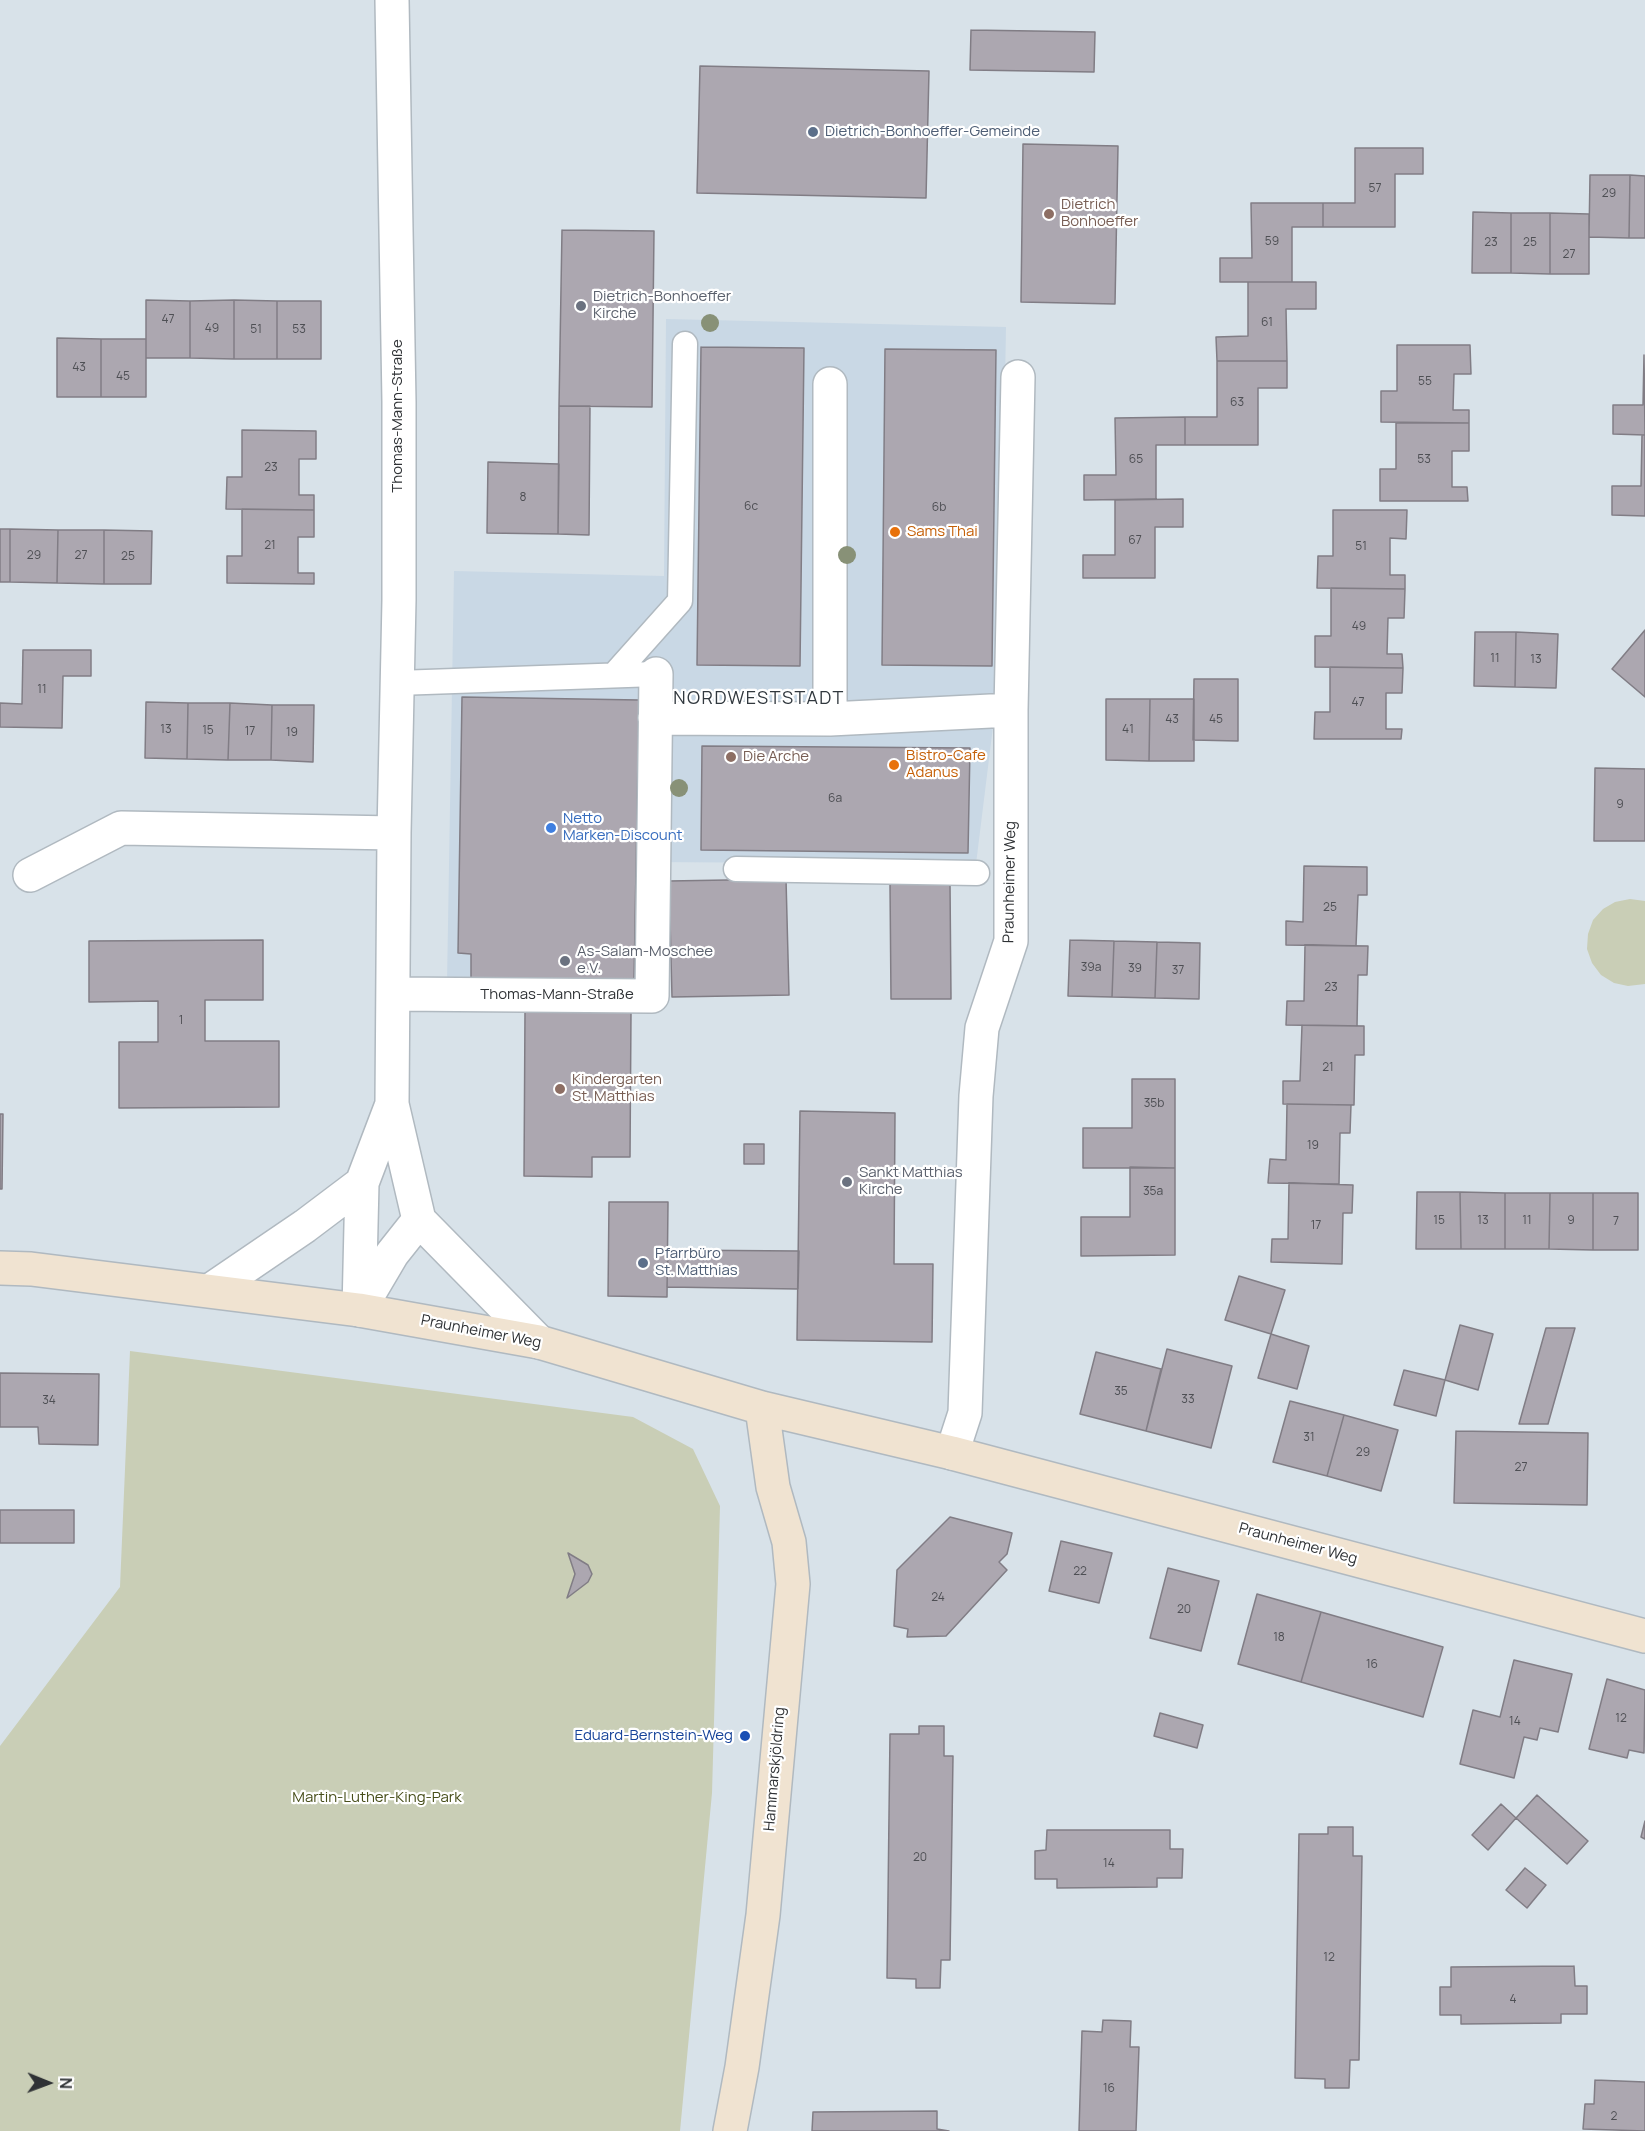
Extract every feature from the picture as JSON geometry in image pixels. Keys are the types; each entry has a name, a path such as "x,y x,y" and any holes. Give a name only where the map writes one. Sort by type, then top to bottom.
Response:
{"main road":[{"name":"Praunheimer Weg","path":"0,1268 31,1269 211,1290 359,1310 539,1342 762,1408 952,1453 1645,1636"},
{"name":"Hammarskjöldring","path":"729,2131 742,2067 763,1915 793,1584 789,1542 773,1487 762,1408"}],"street":[{"name":"Thomas-Mann-Straße","path":"392,0 399,402 399,600 393,833 392,1104 420,1220"},
{"name":"Praunheimer Weg","path":"952,1453 965,1413 976,1096 982,1028 1011,941 1011,710 1018,377"},
{"path":"830,384 830,719"},
{"name":"Thomas-Mann-Straße","path":"393,994 652,996 656,674"},
{"path":"655,717 830,719 1011,710"},
{"path":"30,875 121,828 393,833"},
{"name":"Thomas-Mann-Straße","path":"359,1310 362,1183 392,1104"},
{"path":"211,1290 305,1226 362,1183"},
{"path":"359,1310 392,1254 420,1220 539,1342"}],"lane":[{"path":"614,675 680,601 686,344"},
{"path":"397,683 656,674"},
{"path":"736,869 977,873"}],"shaded area":[{"path":"666,319 1006,327 1000,670 976,864 646,862 642,989 447,983 454,571 664,576"}],"green space":[{"path":"1630,899 1645,901 1645,984 1628,986 1614,983 1601,975 1592,963 1587,949 1588,934 1593,920 1603,909 1615,902"},
{"name":"Martin-Luther-King-Park","path":"130,1351 633,1417 693,1449 720,1506 712,1793 680,2131 0,2131 0,1746 120,1587"}],"building":[{"path":"971,30 1095,32 1094,72 970,70"},
{"name":"Dietrich-Bonhoeffer-Gemeinde","path":"700,66 929,71 926,198 697,193"},
{"path":"1023,144 1118,146 1115,304 1021,302"},
{"path":"1355,148 1423,148 1423,174 1395,174 1395,227 1323,227 1323,203 1355,203"},
{"path":"1590,175 1630,175 1629,238 1589,237"},
{"path":"1630,175 1645,176 1645,238 1629,238"},
{"path":"1251,203 1323,203 1323,227 1292,227 1292,282 1220,282 1220,258 1252,258"},
{"path":"1473,212 1511,213 1511,273 1472,273"},
{"path":"1511,213 1550,213 1550,274 1511,273"},
{"path":"1550,213 1589,214 1589,274 1550,274"},
{"path":"562,230 654,231 652,407 559,406"},
{"path":"1248,282 1316,282 1316,309 1286,309 1287,361 1217,361 1216,337 1248,336"},
{"path":"146,300 190,301 190,358 146,358"},
{"path":"234,300 234,359 190,358 190,301"},
{"path":"234,300 277,301 277,359 234,359"},
{"path":"277,301 321,301 321,359 277,359"},
{"path":"57,338 101,339 101,397 57,397"},
{"path":"101,339 146,339 146,397 101,397"},
{"path":"1397,345 1470,345 1471,374 1454,374 1453,410 1469,410 1469,423 1381,422 1381,391 1397,391"},
{"path":"701,347 804,348 800,666 697,665"},
{"path":"885,349 996,350 992,666 882,665"},
{"path":"1644,355 1645,435 1613,434 1613,405 1643,405"},
{"path":"1217,361 1287,361 1287,388 1258,388 1258,445 1185,445 1185,417 1217,417"},
{"path":"559,406 590,406 589,535 558,534"},
{"path":"1185,417 1185,445 1156,445 1156,499 1084,500 1084,475 1116,475 1115,418"},
{"path":"1396,423 1469,423 1469,451 1452,451 1452,487 1467,487 1468,501 1380,501 1380,469 1396,469"},
{"path":"242,430 316,431 316,459 299,459 299,495 314,495 314,510 226,509 227,477 242,477"},
{"path":"1642,435 1645,435 1645,516 1612,515 1612,486 1641,486"},
{"path":"488,462 559,464 558,534 487,533"},
{"path":"1183,499 1183,527 1155,527 1155,578 1083,578 1083,555 1115,555 1115,500"},
{"path":"242,509 314,510 314,537 298,537 298,573 314,573 314,584 227,583 227,556 242,556"},
{"path":"1333,510 1407,510 1406,539 1390,538 1390,575 1405,575 1405,589 1317,588 1318,556 1333,556"},
{"path":"0,529 10,529 10,582 0,582"},
{"path":"10,529 58,530 57,583 10,582"},
{"path":"58,530 104,530 104,584 57,583"},
{"path":"104,530 152,531 151,584 104,584"},
{"path":"1331,588 1405,589 1404,618 1388,618 1387,654 1402,654 1403,668 1315,667 1315,636 1331,636"},
{"path":"1645,630 1645,697 1612,669"},
{"path":"1475,632 1516,632 1515,687 1474,686"},
{"path":"1516,632 1558,634 1556,688 1515,687"},
{"path":"23,650 91,650 91,676 63,676 62,728 0,727 0,703 22,704"},
{"path":"1330,667 1403,668 1402,693 1386,693 1386,729 1402,729 1401,739 1314,739 1315,712 1330,712"},
{"path":"1194,679 1238,679 1238,741 1193,740"},
{"path":"462,697 639,700 634,981 471,978 471,954 458,953"},
{"path":"1106,699 1150,699 1149,761 1106,760"},
{"path":"1150,699 1194,699 1194,761 1149,761"},
{"path":"146,702 188,703 187,759 145,758"},
{"path":"188,703 230,703 228,760 187,759"},
{"path":"230,703 272,705 271,760 228,760"},
{"path":"272,705 314,705 313,762 271,760"},
{"path":"702,746 970,748 968,853 701,850"},
{"path":"1595,768 1645,769 1645,841 1594,841"},
{"path":"1304,866 1367,867 1367,895 1358,895 1356,946 1286,945 1286,921 1303,922"},
{"path":"786,879 789,995 672,997 669,881"},
{"path":"890,884 950,884 951,999 891,999"},
{"path":"263,940 263,1000 205,1000 205,1041 279,1041 279,1107 119,1108 119,1042 158,1042 158,1001 89,1002 89,941"},
{"path":"1070,940 1114,941 1112,997 1068,996"},
{"path":"1114,941 1157,942 1155,998 1112,997"},
{"path":"1157,942 1200,943 1199,999 1155,998"},
{"path":"1305,945 1368,946 1367,975 1358,975 1357,1026 1286,1025 1287,1001 1304,1001"},
{"path":"525,1012 631,1012 630,1157 592,1157 592,1177 524,1176"},
{"path":"1302,1025 1364,1026 1364,1055 1355,1055 1354,1105 1283,1104 1283,1081 1300,1081"},
{"path":"1132,1079 1175,1079 1175,1168 1083,1168 1083,1128 1132,1128"},
{"path":"1287,1104 1351,1105 1350,1133 1340,1133 1339,1184 1268,1183 1270,1159 1286,1160"},
{"name":"Sankt Matthias Kirche","path":"800,1111 895,1113 894,1264 933,1264 932,1342 797,1340"},
{"path":"0,1114 3,1114 2,1189 0,1189"},
{"path":"744,1144 764,1144 764,1164 744,1164"},
{"path":"1130,1167 1175,1168 1175,1255 1081,1256 1081,1217 1130,1217"},
{"path":"1289,1183 1353,1185 1352,1213 1343,1213 1342,1264 1271,1262 1272,1239 1288,1239"},
{"path":"1417,1192 1460,1192 1461,1249 1416,1249"},
{"path":"1460,1192 1505,1193 1505,1249 1461,1249"},
{"path":"1505,1193 1550,1193 1549,1249 1505,1249"},
{"path":"1550,1193 1593,1193 1593,1250 1549,1249"},
{"path":"1593,1193 1638,1193 1638,1250 1593,1250"},
{"path":"609,1202 668,1202 667,1297 608,1296"},
{"path":"668,1250 799,1251 798,1289 667,1287"},
{"path":"1239,1276 1285,1290 1271,1334 1225,1320"},
{"path":"1460,1325 1493,1334 1478,1390 1445,1380"},
{"path":"1546,1328 1575,1328 1548,1424 1519,1424"},
{"path":"1271,1334 1309,1346 1297,1389 1258,1378"},
{"path":"1167,1349 1232,1366 1211,1448 1146,1431"},
{"path":"1096,1352 1161,1369 1146,1431 1080,1414"},
{"path":"1404,1370 1445,1380 1436,1416 1394,1405"},
{"path":"0,1373 99,1374 98,1445 39,1444 38,1427 0,1427"},
{"path":"1290,1401 1344,1415 1327,1476 1273,1462"},
{"path":"1344,1415 1398,1430 1381,1491 1327,1476"},
{"path":"1456,1431 1588,1433 1587,1505 1454,1503"},
{"path":"0,1510 74,1510 74,1543 0,1543"},
{"path":"950,1517 1012,1533 1007,1554 999,1562 1007,1570 946,1636 907,1637 908,1629 894,1626 897,1570"},
{"path":"1061,1541 1112,1553 1099,1603 1049,1591"},
{"path":"568,1553 588,1565 592,1574 588,1582 567,1598 575,1574"},
{"path":"1168,1568 1219,1581 1201,1651 1150,1638"},
{"path":"1257,1594 1321,1612 1301,1682 1238,1664"},
{"path":"1321,1612 1443,1647 1423,1717 1301,1682"},
{"path":"1514,1660 1572,1674 1558,1732 1540,1728 1537,1740 1524,1737 1514,1778 1460,1764 1473,1710 1500,1717"},
{"path":"1607,1679 1645,1690 1644,1753 1629,1750 1627,1758 1589,1749"},
{"path":"1160,1713 1203,1725 1197,1748 1154,1736"},
{"path":"919,1726 944,1726 944,1756 953,1756 950,1960 941,1960 940,1988 916,1988 916,1979 887,1978 890,1734 919,1734"},
{"path":"1537,1795 1588,1841 1567,1864 1516,1818"},
{"path":"1501,1804 1516,1818 1488,1850 1472,1835"},
{"path":"1645,1821 1645,1839 1641,1837"},
{"path":"1328,1827 1353,1827 1353,1856 1362,1856 1359,2060 1350,2060 1349,2088 1325,2088 1325,2079 1295,2078 1299,1834 1328,1834"},
{"path":"1047,1830 1170,1830 1170,1849 1183,1849 1182,1878 1157,1878 1157,1887 1057,1888 1057,1879 1035,1879 1035,1851 1046,1850"},
{"path":"1525,1868 1546,1885 1527,1908 1506,1890"},
{"path":"1574,1966 1575,1986 1587,1986 1587,2014 1561,2014 1561,2023 1461,2024 1461,2015 1440,2015 1440,1987 1451,1987 1451,1967"},
{"path":"1103,2020 1131,2021 1130,2047 1139,2047 1136,2131 1079,2131 1082,2031 1102,2032"},
{"path":"1595,2080 1645,2082 1645,2131 1583,2129 1585,2104 1594,2104"},
{"path":"937,2111 937,2129 949,2131 812,2131 813,2112"}],"place":[{"name":"Dietrich-Bonhoeffer-Gemeinde","path":"813,132"},
{"name":"Dietrich Bonhoeffer","path":"1049,214"},
{"name":"Dietrich-Bonhoeffer Kirche","path":"581,306"},
{"name":"Sams Thai","path":"895,532"},
{"name":"Die Arche","path":"731,757"},
{"name":"Bistro-Cafe Adanus","path":"894,765"},
{"name":"Netto Marken-Discount","path":"551,828"},
{"name":"As-Salam-Moschee e.V.","path":"565,961"},
{"name":"Kindergarten St. Matthias","path":"560,1089"},
{"name":"Sankt Matthias Kirche","path":"847,1182"},
{"name":"Pfarrbüro St. Matthias","path":"643,1263"},
{"name":"Eduard-Bernstein-Weg","path":"745,1736"}],"district":[{"name":"NORDWESTSTADT","path":"759,699"}]}
